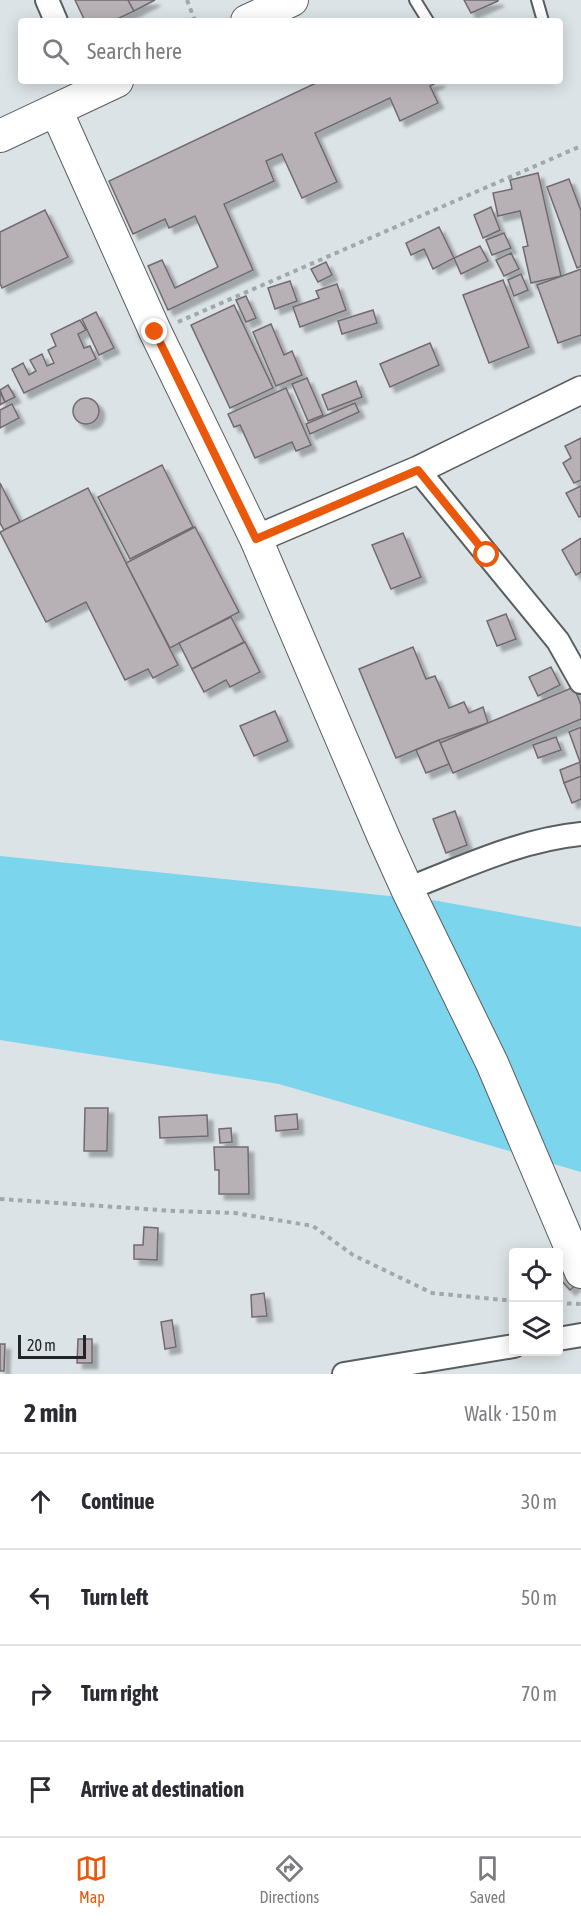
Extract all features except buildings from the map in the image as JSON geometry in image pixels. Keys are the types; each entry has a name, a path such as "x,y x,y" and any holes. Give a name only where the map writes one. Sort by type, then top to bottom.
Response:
{"main road":[{"path":"253,18 292,0"},
{"path":"0,136 56,110 97,85"},
{"path":"56,110 155,332 256,539 407,889 492,1064 581,1272"}],"street":[{"path":"47,0 55,18"},
{"path":"256,539 418,470 581,390"},
{"path":"418,470 558,641 581,682"},
{"path":"407,889 499,853 531,843 581,834"},
{"path":"563,1338 581,1335"},
{"path":"344,1374 509,1347"}],"lane":[{"path":"415,0 426,18"},
{"path":"537,0 542,18"}],"path":[{"path":"187,0 194,18"},
{"path":"155,332 581,146"},
{"path":"0,1199 235,1213 313,1226 353,1255 432,1293 509,1301"},
{"path":"563,1303 581,1304"}],"shaded area":[{"path":"0,856 438,901 581,927 581,1172 279,1084 0,1040"}],"route":[{"path":"155,332 256,539 418,470 487,555"}]}
